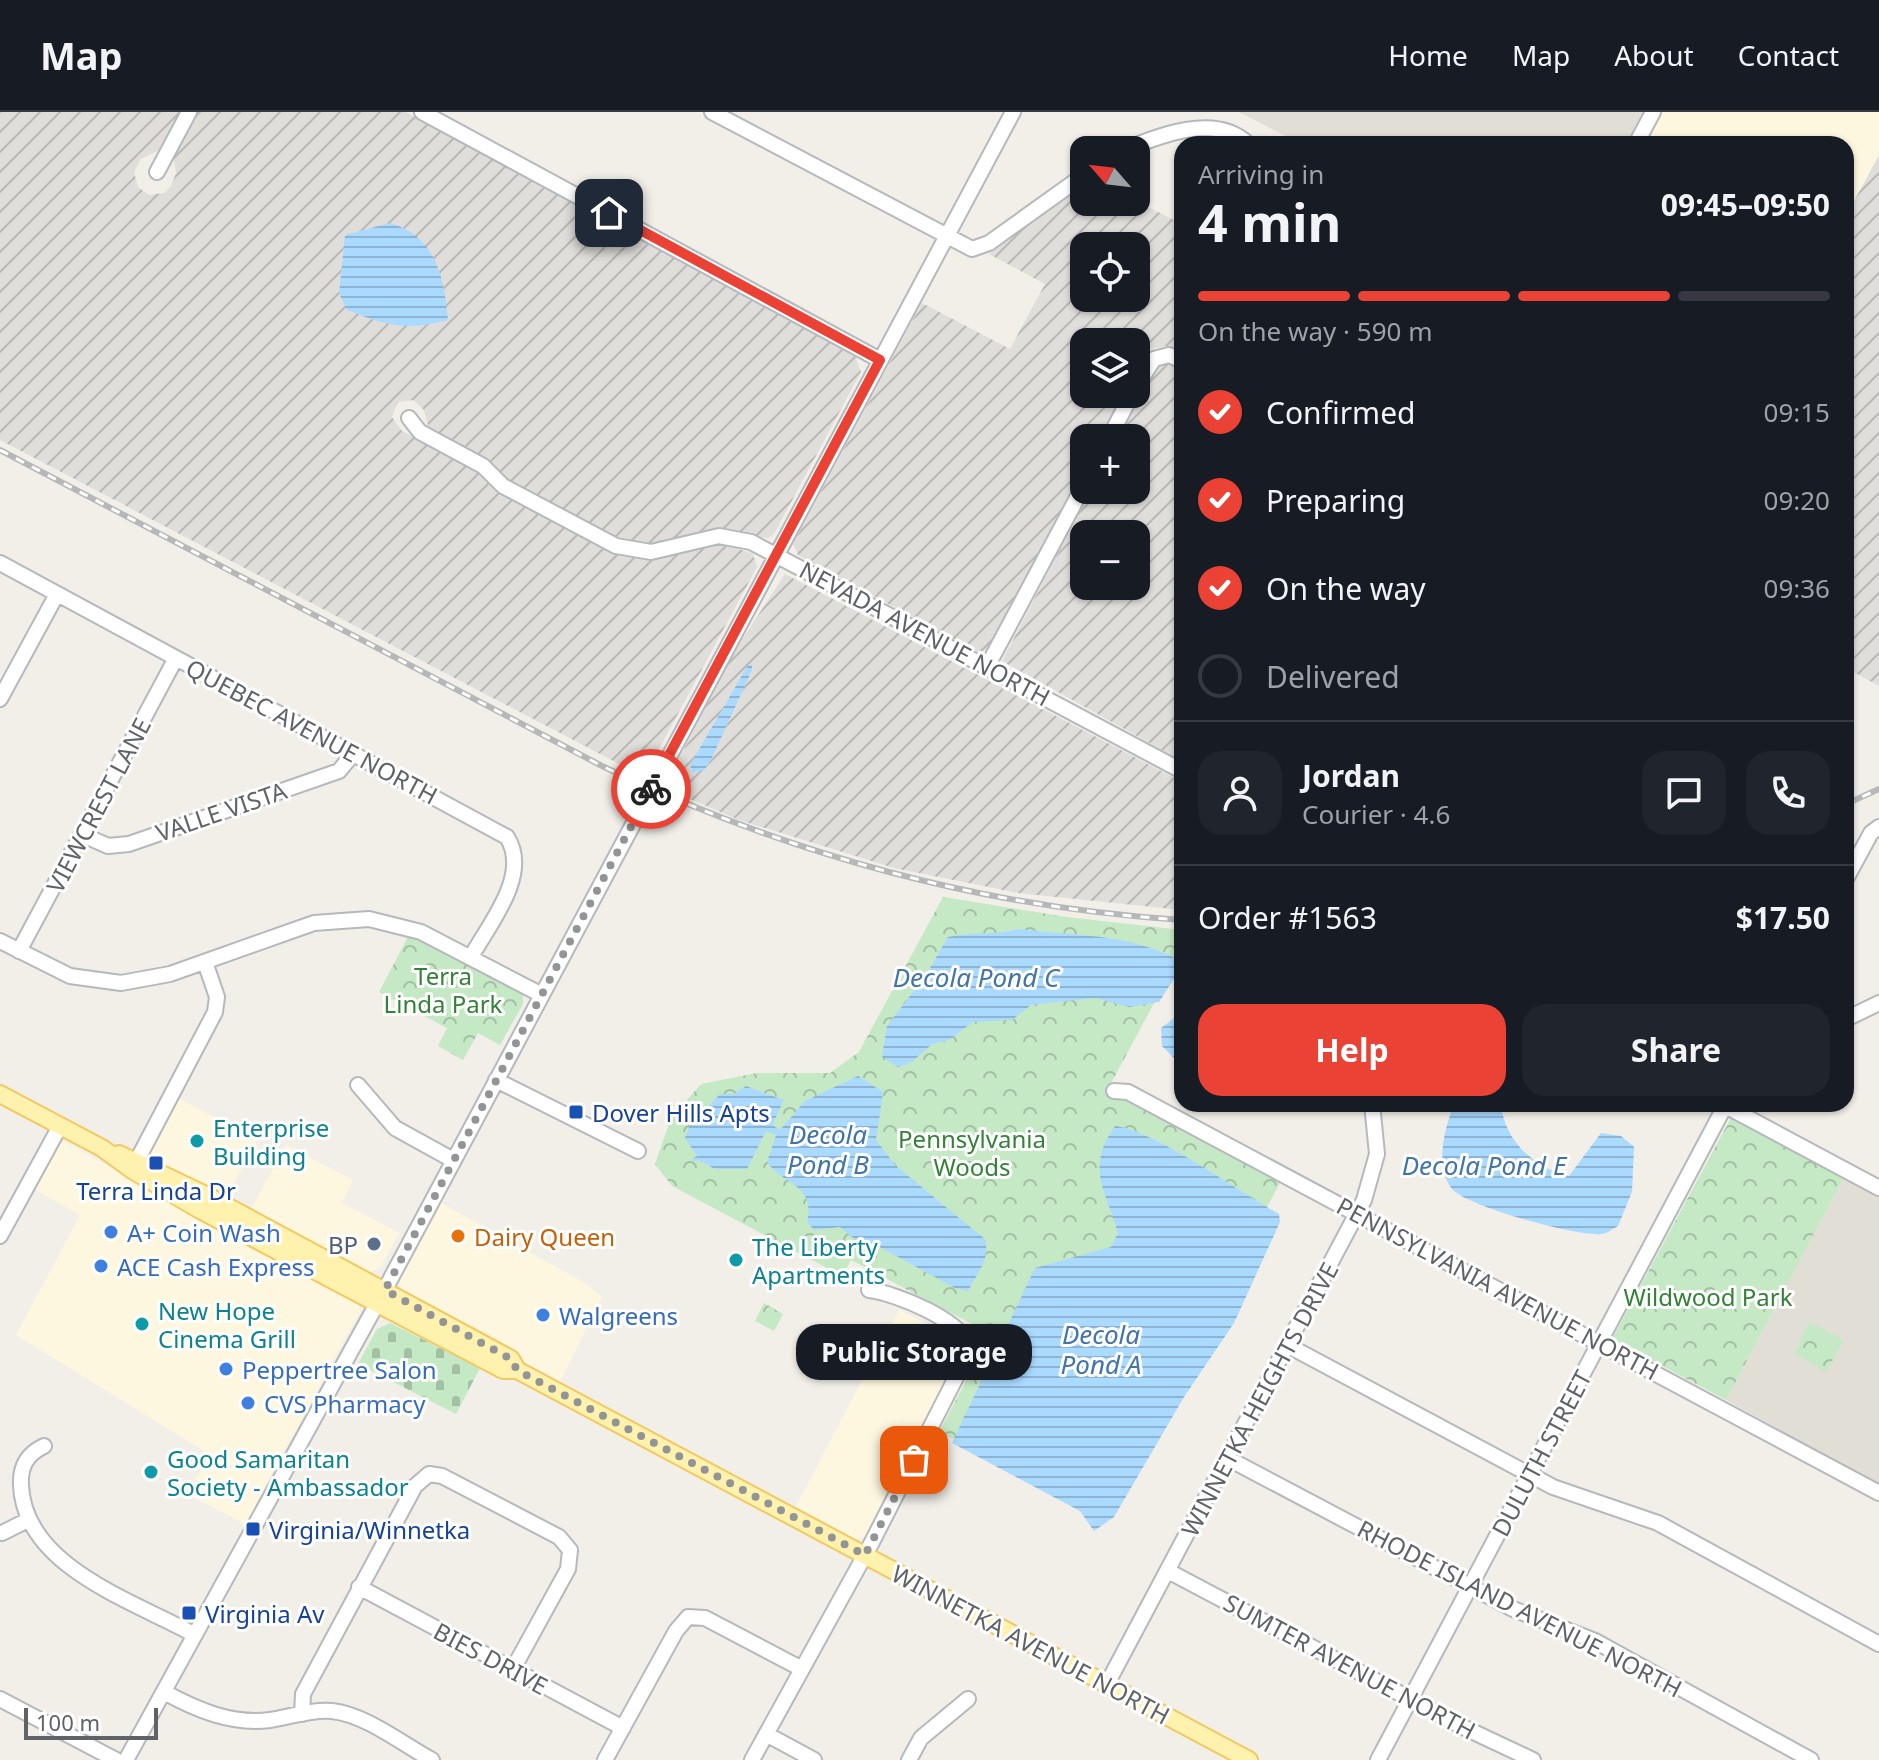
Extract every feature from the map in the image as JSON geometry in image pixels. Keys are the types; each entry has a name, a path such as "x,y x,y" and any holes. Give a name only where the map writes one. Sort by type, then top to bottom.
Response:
{"main road":[{"name":"WINNETKA AVENUE NORTH","path":"0,1094 381,1297 503,1370 517,1370 1249,1760"}],"street":[{"path":"157,172 189,112"},
{"path":"422,112 880,360"},
{"path":"712,112 964,247 981,248 1070,185"},
{"path":"1640,136 1653,112"},
{"path":"126,1760 381,1297 945,238 1006,114"},
{"path":"1150,140 1166,134 1206,129 1237,136"},
{"path":"1150,363 1161,356 1174,359"},
{"name":"NEVADA AVENUE NORTH","path":"409,418 420,432 483,466 503,486 616,546 651,552 719,536 751,542 1174,767"},
{"path":"987,667 1074,504"},
{"name":"QUEBEC AVENUE NORTH","path":"0,563 496,830 513,847 516,868 471,957"},
{"path":"0,699 57,594"},
{"name":"VIEWCREST LANE","path":"19,951 176,658"},
{"name":"VALLE VISTA","path":"83,835 119,847 339,771 353,754"},
{"path":"1854,864 1871,833 1879,827"},
{"path":"0,941 70,976 121,983 145,980 205,962 314,923 345,918 401,925 471,957 542,995"},
{"path":"134,1165 215,1012 217,997 205,962"},
{"path":"1854,1015 1879,1003"},
{"path":"496,1080 638,1151"},
{"path":"358,1085 395,1128 453,1160"},
{"name":"PENNSYLVANIA AVENUE NORTH","path":"1114,1091 1128,1092 1879,1493"},
{"name":"WINNETKA HEIGHTS DRIVE","path":"1107,1684 1357,1213 1375,1169 1372,1112"},
{"name":"DULUTH STREET","path":"1378,1760 1720,1112"},
{"path":"1737,1112 1879,1188"},
{"path":"0,1236 60,1126"},
{"path":"752,1760 865,1555 967,1360 969,1341 955,1327 891,1293 869,1290"},
{"path":"1287,1345 1573,1496 1639,1514 1879,1644"},
{"path":"44,1446 32,1451 21,1474 28,1520 58,1559 195,1635"},
{"name":"RHODE ISLAND AVENUE NORTH","path":"1227,1458 1470,1587 1595,1641 1811,1760"},
{"path":"302,1714 303,1694 359,1587 415,1486 429,1474 442,1476 559,1537 570,1550 568,1569 513,1669"},
{"path":"2,1533 28,1520"},
{"name":"SUMTER AVENUE NORTH","path":"1168,1571 1410,1700 1533,1760"},
{"name":"BIES DRIVE","path":"359,1587 623,1728"},
{"path":"605,1760 676,1631 688,1617 705,1618 802,1669"},
{"path":"164,1692 197,1709 243,1721 329,1711 344,1713 405,1754 432,1760"},
{"path":"0,1699 116,1760"},
{"path":"909,1760 921,1738 968,1699"},
{"path":"766,1734 814,1760"}],"shaded area":[{"path":"0,112 180,112 159,150 141,159 134,172 138,187 149,195 164,193 171,186 176,173 173,153 195,112 406,112 855,356 861,372 774,534 768,538 712,530 662,544 640,545 618,540 505,481 490,463 429,430 424,410 413,400 399,402 395,409 392,417 402,431 478,470 500,492 618,554 651,558 707,545 728,545 753,554 757,567 644,777 0,440"},
{"path":"1239,112 1643,112 1630,136 1286,136"},
{"path":"1661,112 1879,112 1879,155 1854,201 1854,136 1648,136"},
{"path":"1879,155 1879,686 1854,672 1854,201"},
{"path":"1070,192 1070,216 1150,216 1150,208 1174,220 1174,349 1165,346 1150,349 1150,328 1070,328 1070,408 1116,408 1107,424 1070,424 1070,493 987,649 979,653 798,555 793,544 922,303 1010,349 1045,284 989,254"},
{"path":"1163,363 1174,367 1174,757 1002,661 1070,530 1070,600 1150,600 1150,520 1075,520 1084,504 1150,504 1150,424 1126,424 1135,408 1150,408 1150,380 1157,367"},
{"path":"785,574 1174,778 1174,909 1018,893 894,868 739,820 664,788 734,652"},
{"path":"176,1097 231,1126 235,1120 261,1133 226,1198 148,1159"},
{"path":"61,1140 359,1305 360,1311 245,1524 187,1494 209,1454 16,1335 80,1215 32,1188"},
{"path":"286,1145 353,1180 342,1203 399,1233 380,1268 366,1273 249,1213"},
{"path":"1844,1177 1879,1196 1879,1485 1726,1400"},
{"path":"441,1203 585,1283 602,1297 560,1382 401,1291 400,1280"},
{"path":"899,1310 957,1339 962,1349 865,1537 856,1539 796,1506"}],"green space":[{"name":"Pennsylvania Woods","path":"943,897 1067,917 1174,929 1174,966 1108,1089 1281,1181 1101,1513 939,1432 991,1334 851,1260 842,1276 672,1186 655,1164 671,1118 701,1084 757,1073 830,1073 859,1052"},
{"name":"Terra Linda Park","path":"410,933 523,995 523,1004 500,1045 478,1033 463,1060 438,1046 447,1028 379,992"},
{"name":"Wildwood Park","path":"1732,1116 1844,1177 1726,1400 1612,1339"},
{"path":"764,1303 783,1314 774,1331 755,1321"},
{"path":"1809,1322 1844,1340 1826,1372 1795,1354"},
{"path":"390,1323 480,1368 456,1414 358,1364 377,1329"}],"water":[{"path":"390,223 406,229 428,249 444,289 448,320 397,325 347,310 339,293 345,235"},
{"path":"748,665 752,665 752,670 710,762 704,770 693,773 690,765"},
{"name":"Decola Pond C","path":"1019,929 1137,944 1174,958 1174,979 1159,1002 1129,1007 1095,998 1031,1005 1012,1020 973,1022 949,1040 932,1044 912,1062 898,1067 882,1057 887,1026 926,975 948,937"},
{"path":"1174,1018 1174,1058 1162,1046 1161,1028"},
{"name":"Decola Pond B","path":"858,1076 883,1092 876,1140 896,1166 986,1240 984,1261 968,1291 955,1288 878,1246 857,1241 840,1227 814,1230 807,1222 809,1209 803,1193 767,1162 776,1135 766,1131 747,1169 715,1169 698,1160 693,1162 692,1159 697,1156 685,1138 689,1127 720,1094 734,1094 746,1086 784,1100 772,1125 780,1130 805,1101"},
{"name":"Decola Pond E","path":"1451,1112 1502,1112 1508,1129 1523,1150 1544,1166 1569,1176 1601,1133 1621,1136 1634,1147 1632,1192 1618,1226 1601,1234 1570,1231 1499,1212 1461,1196 1452,1189 1443,1169 1447,1124"},
{"name":"Decola Pond A","path":"1115,1126 1132,1130 1174,1150 1279,1214 1280,1222 1234,1323 1184,1397 1114,1517 1094,1531 1080,1511 952,1443 1035,1268 1111,1247 1118,1233 1104,1192 1100,1167 1106,1141"}],"railway":[{"path":"0,450 602,766 741,825 884,871 958,888 1031,903 1174,919"},
{"path":"1854,800 1879,789"}],"way so far":[{"path":"651,789 385,1290 511,1359 517,1370 865,1555 914,1460"}],"place":[{"name":"Dover Hills Apts","path":"576,1112"},
{"name":"Enterprise Building","path":"197,1141"},
{"name":"Terra Linda Dr","path":"156,1163"},
{"name":"A+ Coin Wash","path":"111,1232"},
{"name":"Dairy Queen","path":"458,1236"},
{"name":"BP","path":"374,1244"},
{"name":"The Liberty Apartments","path":"736,1260"},
{"name":"ACE Cash Express","path":"101,1266"},
{"name":"Walgreens","path":"543,1315"},
{"name":"New Hope Cinema Grill","path":"142,1324"},
{"name":"Peppertree Salon","path":"226,1369"},
{"name":"CVS Pharmacy","path":"248,1403"},
{"name":"Public Storage","path":"914,1460"},
{"name":"Good Samaritan Society - Ambassador","path":"151,1472"},
{"name":"Virginia/Winnetka","path":"253,1529"},
{"name":"Virginia Av","path":"189,1613"}],"route":[{"path":"609,213 880,360 651,789"}]}
